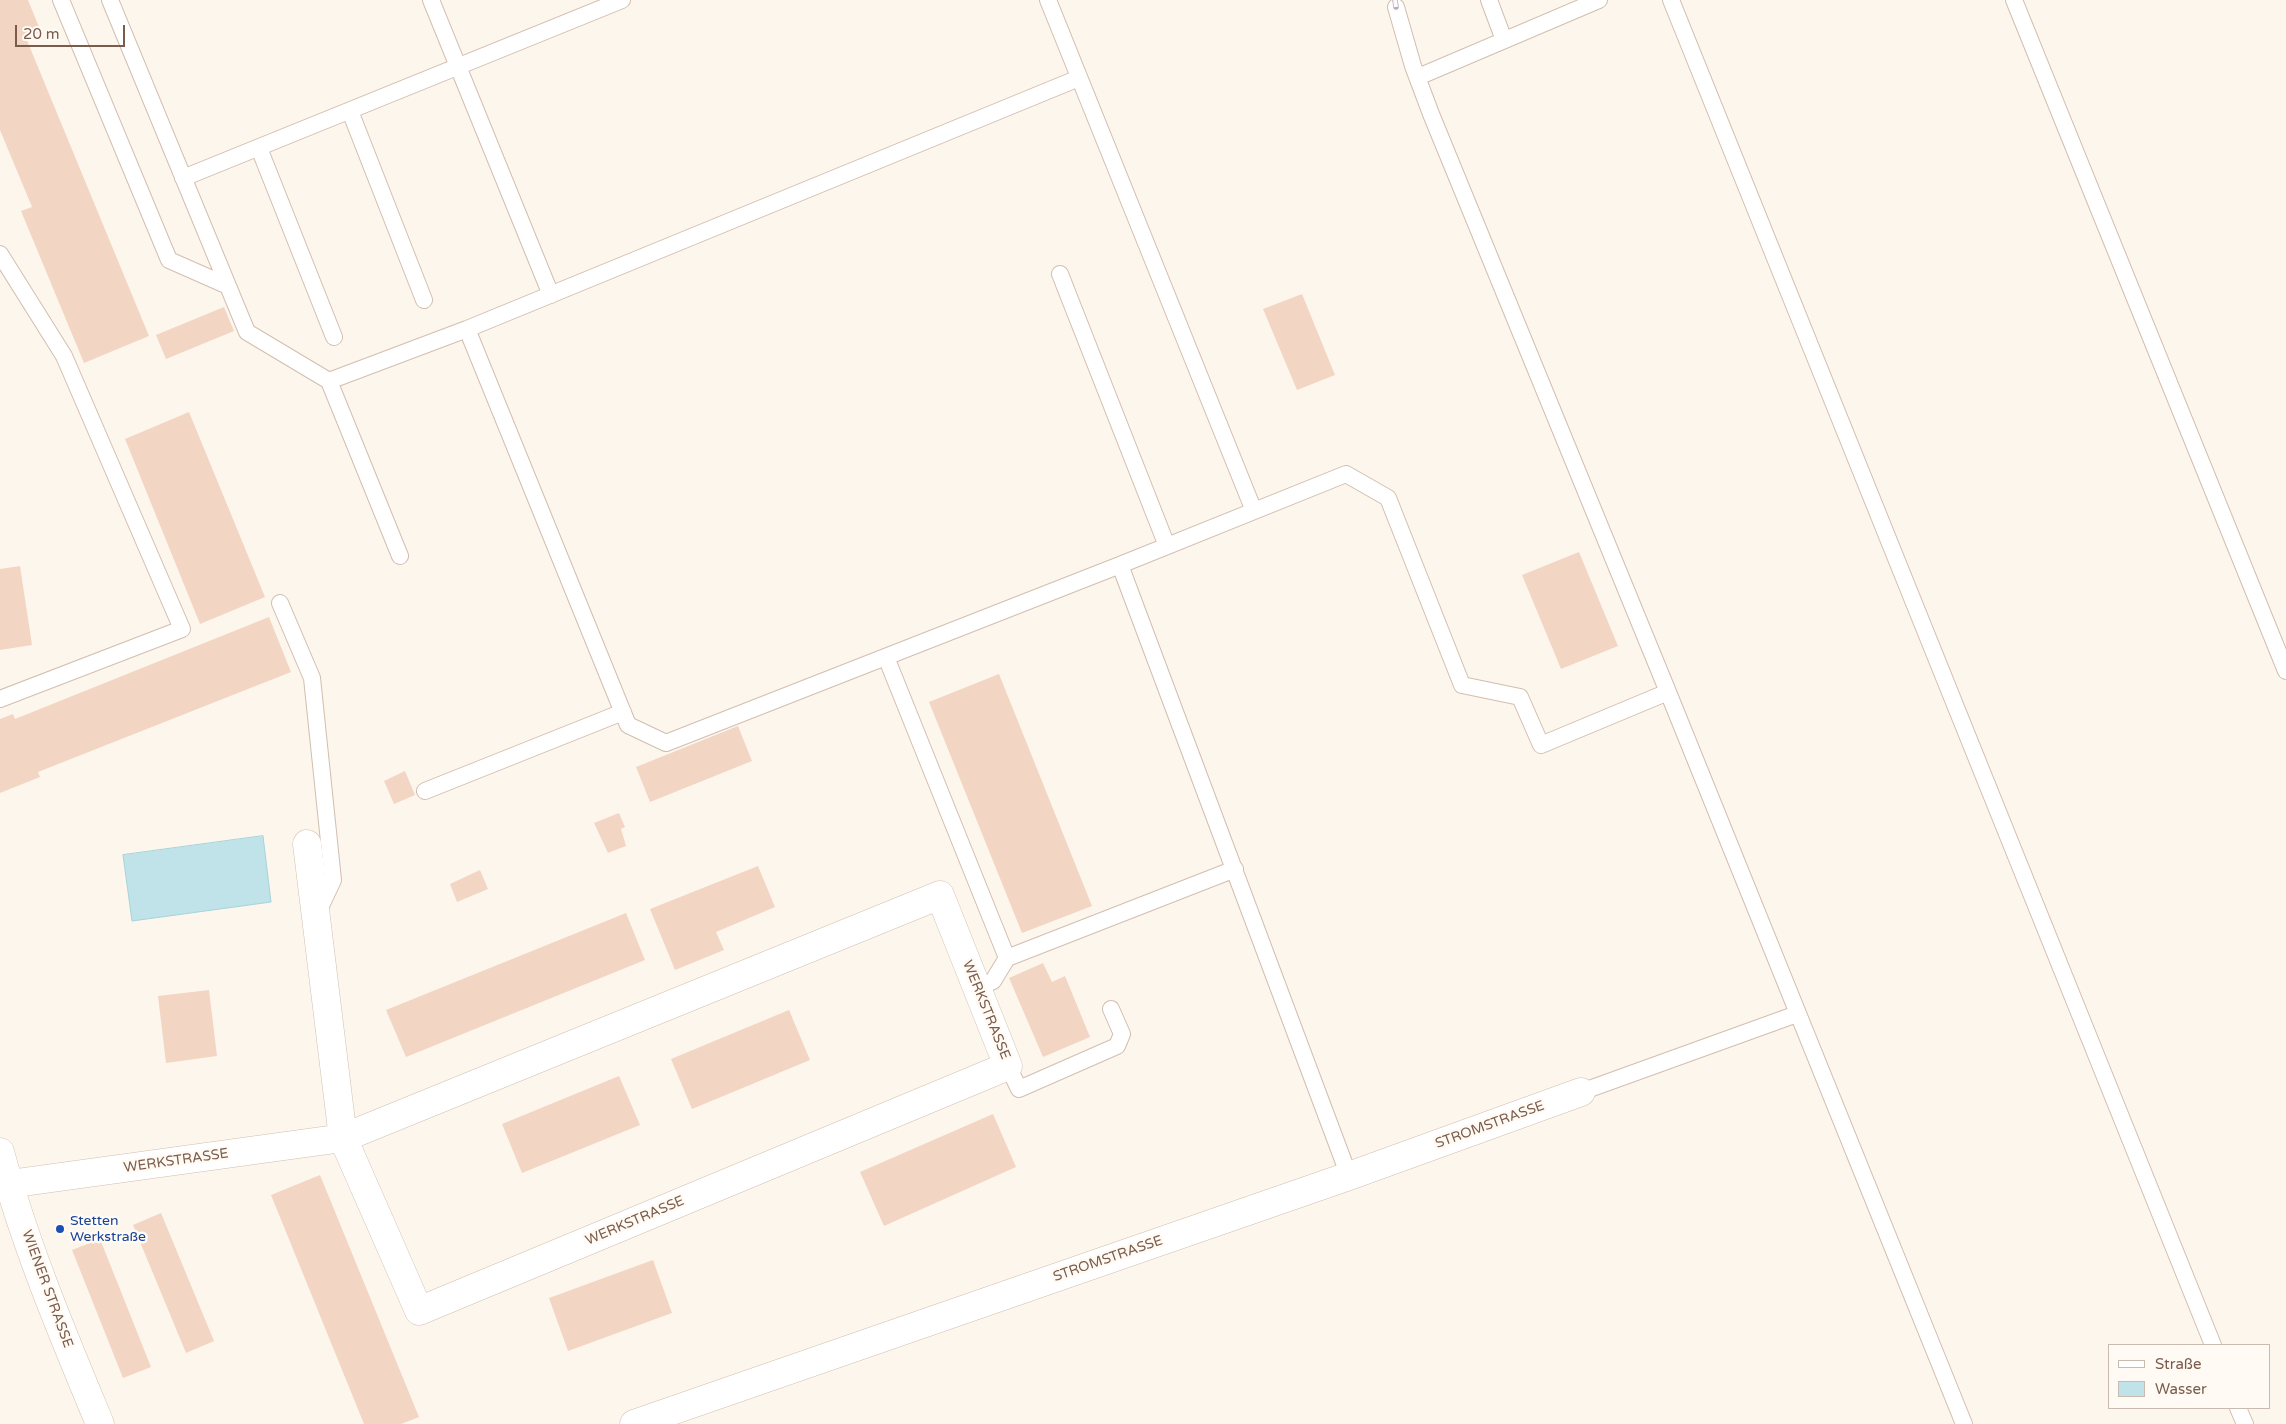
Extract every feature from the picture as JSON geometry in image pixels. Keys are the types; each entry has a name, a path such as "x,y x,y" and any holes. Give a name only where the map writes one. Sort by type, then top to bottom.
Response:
{"street":[{"name":"WERKSTRASSE","path":"9,1184 343,1138 940,895 1008,1066 419,1311 343,1138 307,844"},
{"name":"STROMSTRASSE","path":"634,1424 1349,1176 1581,1092"},
{"name":"WIENER STRASSE","path":"0,1152 9,1184 55,1316 100,1424"}],"lane":[{"path":"60,0 169,260 228,286"},
{"path":"110,0 247,332 329,381 400,556"},
{"path":"431,0 551,295"},
{"path":"183,178 622,0"},
{"path":"1048,0 1254,511"},
{"path":"1489,0 1504,40"},
{"path":"1418,78 1600,0"},
{"path":"1671,0 2213,1344"},
{"path":"2014,0 2286,671"},
{"path":"1396,7 1418,78 1964,1424"},
{"path":"329,381 551,295 1080,78"},
{"path":"350,111 424,300"},
{"path":"259,148 334,337"},
{"path":"0,254 64,356 182,629 0,699"},
{"path":"1060,274 1168,546"},
{"path":"467,328 628,725 666,743 1346,474 1388,498 1462,685 1520,697 1541,745 1668,692"},
{"path":"1120,565 1349,1176"},
{"path":"280,603 312,678 333,880 316,917"},
{"path":"886,657 1007,958"},
{"path":"425,791 623,712"},
{"path":"977,988 993,981 1007,958 1235,869"},
{"path":"1008,1066 1019,1089 1117,1046 1122,1034 1110,1009"},
{"path":"1581,1092 1797,1014"},
{"path":"2238,1409 2245,1424"}],"water":[{"path":"263,836 271,902 132,921 123,855"}],"building":[{"path":"0,0 28,0 41,32 26,38 149,336 84,363 21,211 32,207 0,130"},
{"path":"1302,294 1335,375 1297,390 1263,309"},
{"path":"224,307 234,331 166,359 156,335"},
{"path":"189,412 265,597 200,624 125,439"},
{"path":"1579,552 1618,646 1561,669 1522,575"},
{"path":"20,566 32,645 0,650 0,569"},
{"path":"269,617 291,672 38,772 40,777 0,793 0,719 13,714 15,719"},
{"path":"999,674 1092,906 1022,933 929,702"},
{"path":"738,726 752,761 650,802 636,767"},
{"path":"405,771 415,795 394,804 384,781"},
{"path":"619,813 625,827 621,829 626,846 608,853 594,823"},
{"path":"758,866 775,907 716,932 724,950 675,970 650,909"},
{"path":"480,870 488,889 457,902 450,884"},
{"path":"626,913 645,960 406,1057 386,1010"},
{"path":"1043,963 1052,982 1065,976 1090,1037 1043,1057 1009,978"},
{"path":"209,990 217,1056 166,1063 158,996"},
{"path":"789,1010 810,1060 692,1109 671,1059"},
{"path":"619,1076 640,1125 522,1173 502,1124"},
{"path":"993,1114 1016,1167 884,1226 860,1172"},
{"path":"320,1175 419,1417 401,1424 364,1424 271,1195"},
{"path":"161,1213 214,1341 186,1353 133,1225"},
{"path":"100,1239 151,1367 123,1378 72,1250"},
{"path":"653,1260 672,1313 568,1351 549,1298"}],"railway":[{"path":"1395,0 1396,7"}],"place":[{"name":"Stetten Werkstraße","path":"60,1229"}]}
